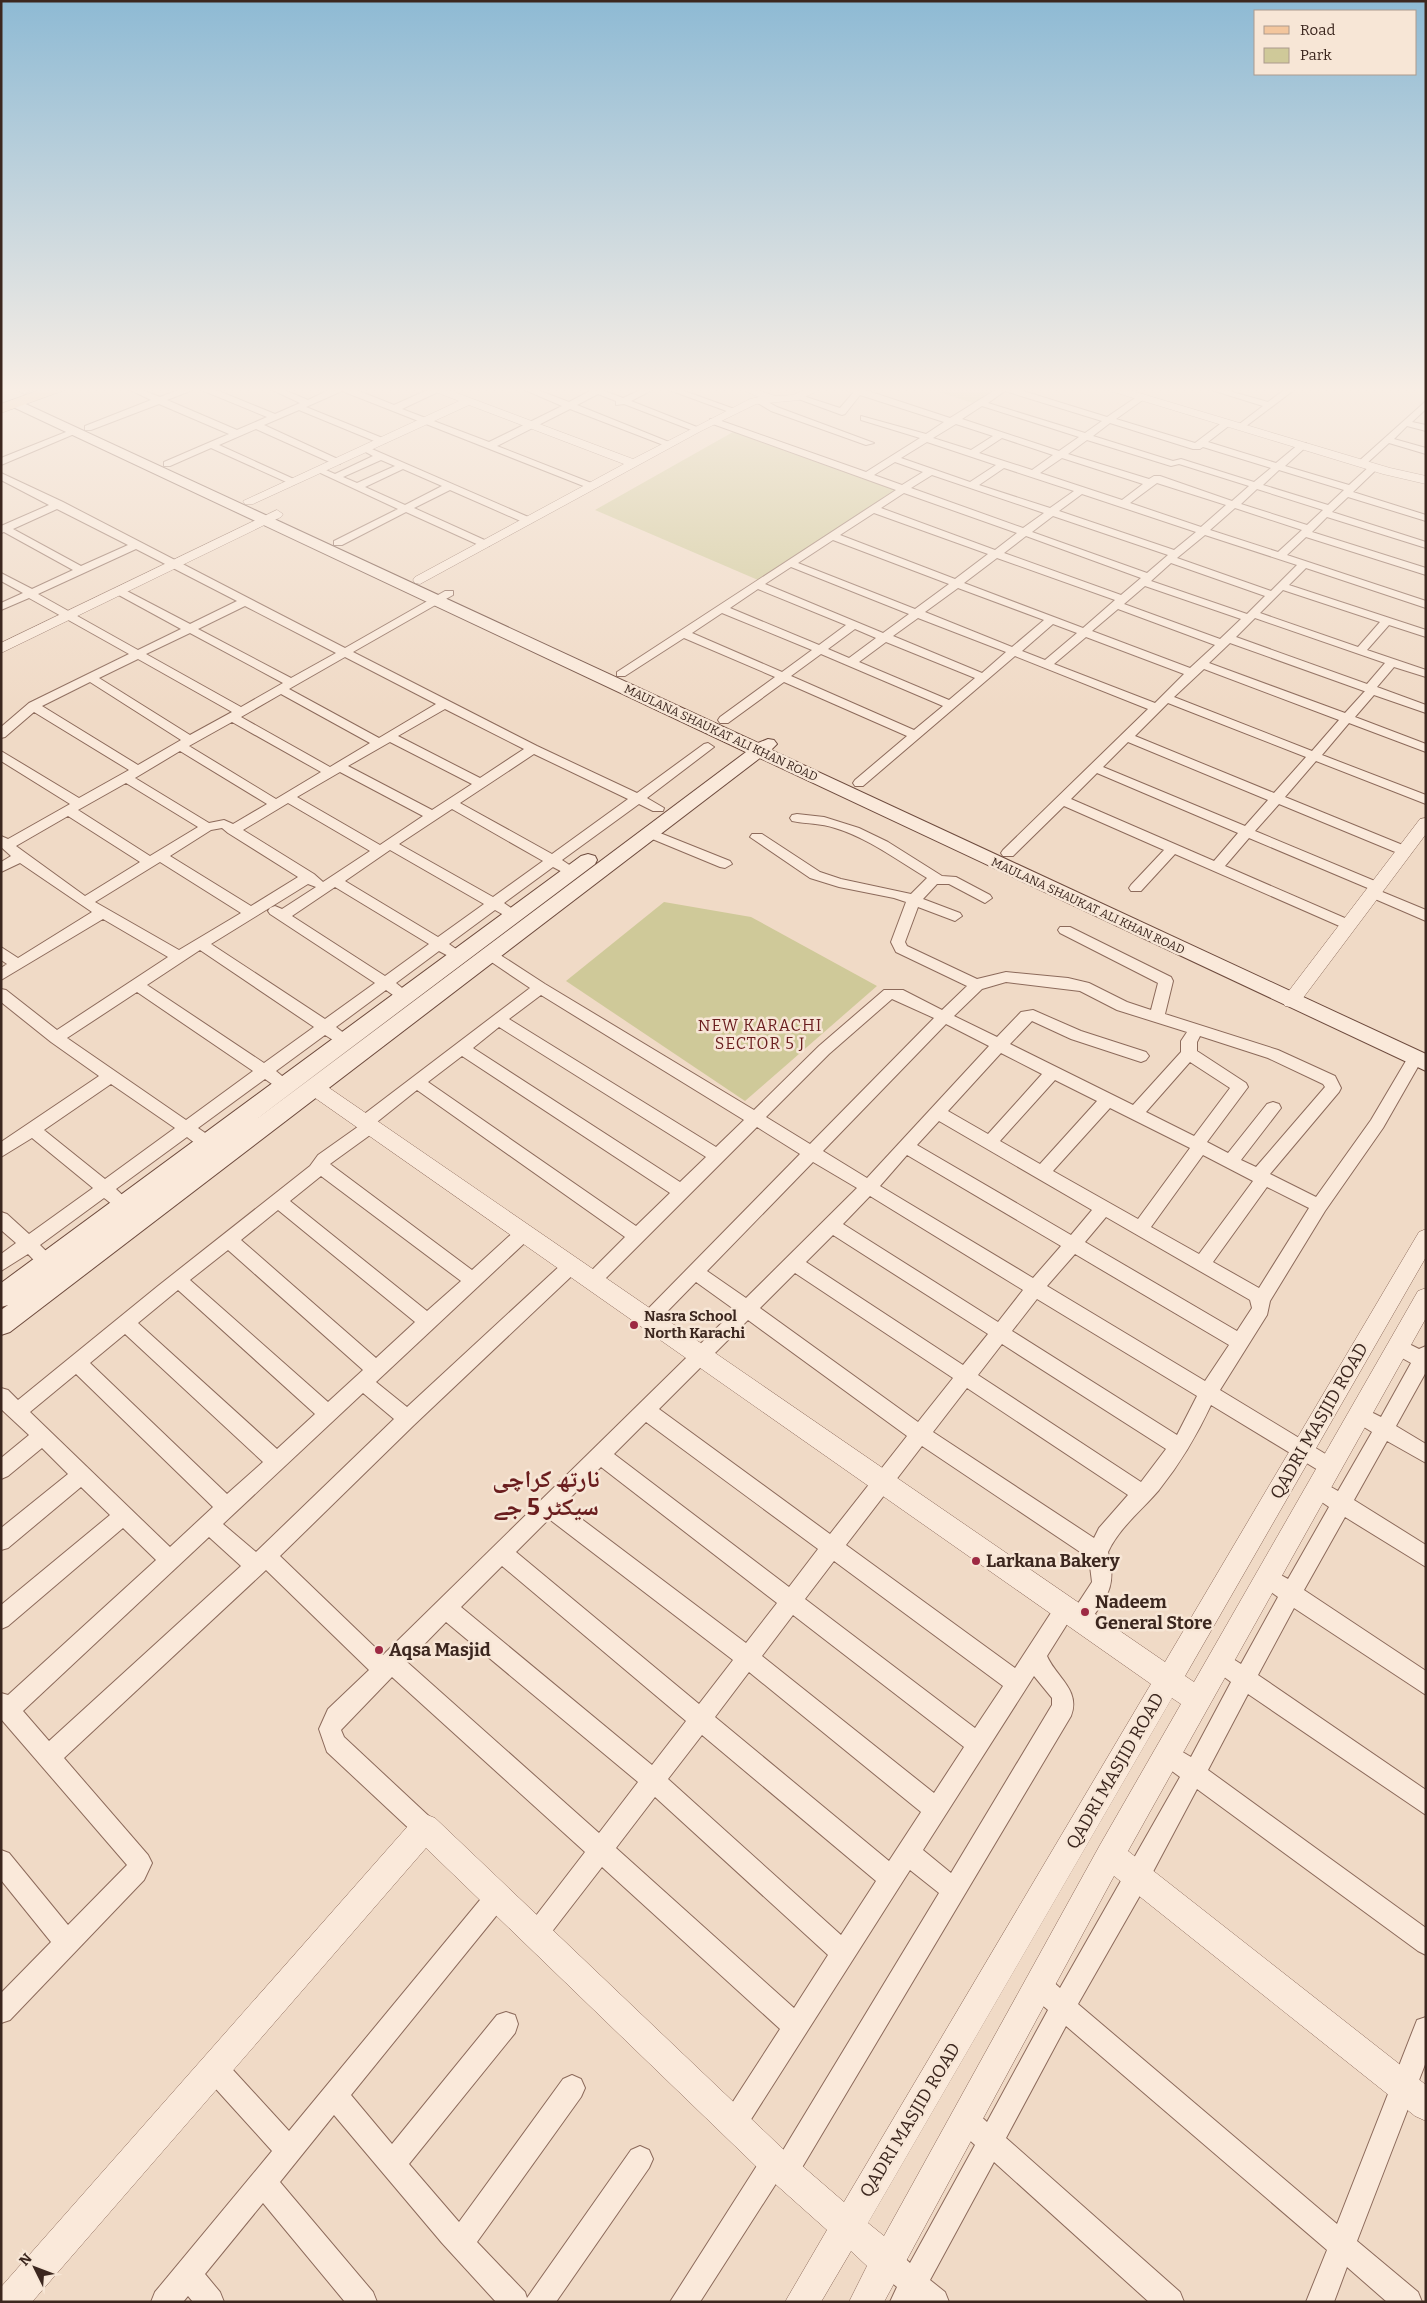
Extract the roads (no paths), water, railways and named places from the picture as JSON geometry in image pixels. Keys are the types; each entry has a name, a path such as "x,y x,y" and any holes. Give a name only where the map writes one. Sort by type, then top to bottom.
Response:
{"main road":[{"name":"MAULANA SHAUKAT ALI KHAN ROAD","path":"220,494 724,720 758,743 859,783 1008,853 1422,1056"},
{"name":"MAULANA SHAUKAT ALI KHAN ROAD","path":"235,494 249,501 271,518 338,543 758,743 1296,995"},
{"path":"1,1297 658,808 758,743"},
{"path":"1,1324 650,833 758,743"}],"street":[{"path":"39,494 444,704 533,749 658,808"},
{"path":"249,501 264,494"},
{"path":"374,494 485,544"},
{"path":"338,543 433,494"},
{"path":"469,494 529,521"},
{"path":"435,590 485,544 576,494"},
{"path":"559,519 604,494"},
{"path":"621,674 895,494"},
{"path":"919,494 1025,532 1146,579 1426,674"},
{"path":"1000,494 1273,594"},
{"path":"850,663 1075,494"},
{"path":"1094,494 1424,602"},
{"path":"1123,504 1135,494"},
{"path":"1197,494 1426,572"},
{"path":"1046,665 1245,494"},
{"path":"1282,494 1426,545"},
{"path":"1280,556 1345,494"},
{"path":"1359,494 1426,518"},
{"path":"573,496 589,502"},
{"path":"2,529 59,504"},
{"path":"874,508 1225,641 1426,709"},
{"path":"1,649 271,518"},
{"path":"2,529 80,570"},
{"path":"832,536 1084,632 1347,719 1426,748"},
{"path":"1,607 137,545"},
{"path":"790,563 1156,708"},
{"path":"178,957 85,902 20,857 4,843 125,777 344,652 476,564"},
{"path":"1008,853 1304,564"},
{"path":"1,576 67,616 335,769 433,816"},
{"path":"757,585 984,678"},
{"path":"1282,586 1426,634"},
{"path":"119,591 290,682"},
{"path":"1,734 33,706 246,601"},
{"path":"721,608 951,706"},
{"path":"859,783 1052,620"},
{"path":"1360,651 1387,621"},
{"path":"724,720 854,625"},
{"path":"683,633 916,735"},
{"path":"1216,867 1347,719 1392,662"},
{"path":"91,678 276,804"},
{"path":"279,688 385,740 482,784"},
{"path":"1166,698 1426,800"},
{"path":"232,830 444,704"},
{"path":"33,706 137,770"},
{"path":"1126,737 1277,799 1415,843"},
{"path":"1,1264 708,747"},
{"path":"282,916 533,749"},
{"path":"1,755 72,806 154,859 252,913"},
{"path":"1095,768 1247,832 1375,890 1426,916"},
{"path":"125,777 207,827"},
{"path":"288,797 514,916"},
{"path":"1062,800 1349,925"},
{"path":"452,804 573,872"},
{"path":"797,818 825,821 846,828 938,879 951,880 985,898"},
{"path":"85,902 207,827 224,824 309,877 330,885 459,956"},
{"path":"1296,995 1375,890 1415,843 1426,824"},
{"path":"650,833 725,864"},
{"path":"757,837 806,871 821,878 914,899 955,916"},
{"path":"1136,888 1173,848"},
{"path":"1,868 20,857"},
{"path":"56,1038 178,957 309,877"},
{"path":"938,879 928,884 914,899 905,920 898,946 977,985"},
{"path":"265,904 405,996"},
{"path":"1,975 103,912"},
{"path":"1065,930 1166,981 1156,1018"},
{"path":"201,944 346,1041"},
{"path":"1,952 18,965"},
{"path":"489,954 540,988 1302,1450 1341,1503 1426,1557"},
{"path":"648,1320 977,985 1006,977 1068,983 1084,987 1122,1006 1156,1018 1274,1054 1300,1065 1332,1084 1333,1088 1261,1176"},
{"path":"137,985 285,1085"},
{"path":"170,1560 43,1436 6,1403 77,1363 278,1201 417,1082 540,988"},
{"path":"1,994 56,1038 208,1143"},
{"path":"592,1281 824,1050 889,994 898,994 1319,1206"},
{"path":"935,2302 909,2293 888,2262 779,2167 335,1744 330,1729 336,1717 831,1225 998,1044 1029,1014 1076,1035 1141,1056"},
{"path":"499,1020 718,1156"},
{"path":"1135,1113 1190,1054 1189,1041 1196,1031"},
{"path":"462,1048 682,1192"},
{"path":"1140,1229 1240,1087 1190,1054"},
{"path":"734,2123 1036,1654 1104,1580 1098,1552 1106,1535 1143,1494 1179,1447 1208,1392 1261,1310 1261,1300 1319,1206 1422,1056"},
{"path":"990,1142 1054,1072"},
{"path":"1,1151 112,1075"},
{"path":"417,1082 638,1236"},
{"path":"315,1088 570,1267 1197,1700"},
{"path":"1042,1173 1108,1099"},
{"path":"1231,1161 1273,1108"},
{"path":"936,1112 1202,1264 1261,1300"},
{"path":"33,1130 125,1205"},
{"path":"905,1146 1240,1342"},
{"path":"320,1166 473,1280"},
{"path":"1202,1264 1263,1180 1261,1176"},
{"path":"278,1201 428,1322"},
{"path":"536,1934 882,1482 1036,1288 1104,1208"},
{"path":"1,1219 48,1262"},
{"path":"831,1225 1179,1447"},
{"path":"1,2011 136,1872 140,1863 5,1706 170,1560 226,1506 277,1462 524,1233"},
{"name":"QADRI MASJID ROAD","path":"802,2302 846,2225 934,2082 1426,1238"},
{"path":"229,1240 370,1376 407,1419"},
{"path":"793,1263 1143,1494"},
{"path":"48,1756 261,1561 407,1419 570,1267"},
{"path":"696,1272 920,1434 1098,1552"},
{"path":"178,1280 328,1414"},
{"name":"QADRI MASJID ROAD","path":"866,2302 1110,1855 1169,1755 1197,1700 1268,1578 1323,1477 1372,1421 1399,1347 1426,1297"},
{"path":"125,1323 277,1462"},
{"path":"909,2293 1063,2006 1138,1878 1244,1678 1341,1503 1372,1421 1425,1359 1399,1347"},
{"path":"77,1363 226,1506"},
{"path":"645,1410 1017,1683"},
{"path":"1372,1421 1426,1454"},
{"path":"1,1470 43,1436"},
{"path":"600,1455 978,1744"},
{"path":"1,1541 82,1474"},
{"path":"548,1506 748,1658 936,1809"},
{"path":"1,1619 124,1515"},
{"path":"209,1524 261,1561 387,1666 796,2026"},
{"path":"501,1553 891,1878"},
{"path":"1268,1578 1426,1684"},
{"path":"446,1608 654,1781 843,1952"},
{"path":"684,2302 779,2167 954,1890 1063,1708 1064,1700 1060,1690 1046,1675 1036,1654"},
{"path":"1219,1661 1426,1804"},
{"path":"1169,1755 1426,1943"},
{"path":"10,2302 424,1828"},
{"path":"908,1852 954,1890"},
{"path":"1110,1855 1426,2105"},
{"path":"1,1861 67,1943"},
{"path":"164,2302 497,1897"},
{"path":"1039,1986 1408,2302"},
{"path":"392,2164 506,2024"},
{"path":"1320,2302 1426,2029"},
{"path":"214,2068 289,2150"},
{"path":"460,2243 572,2088"},
{"path":"334,2096 460,2243 515,2302"},
{"path":"966,2120 1170,2302"},
{"path":"538,2302 640,2159"},
{"path":"263,2182 363,2302"},
{"path":"188,2274 210,2302"}],"place":[{"name":"Nasra School North Karachi","path":"634,1325"},
{"name":"Larkana Bakery","path":"976,1561"},
{"name":"Nadeem General Store","path":"1085,1612"},
{"name":"Aqsa Masjid","path":"379,1650"}],"district":[{"name":"NEW KARACHI SECTOR 5 J","path":"760,1034"},
{"name":"نارتھ کراچی سیکٹر 5 جے","path":"546,1493"}]}
